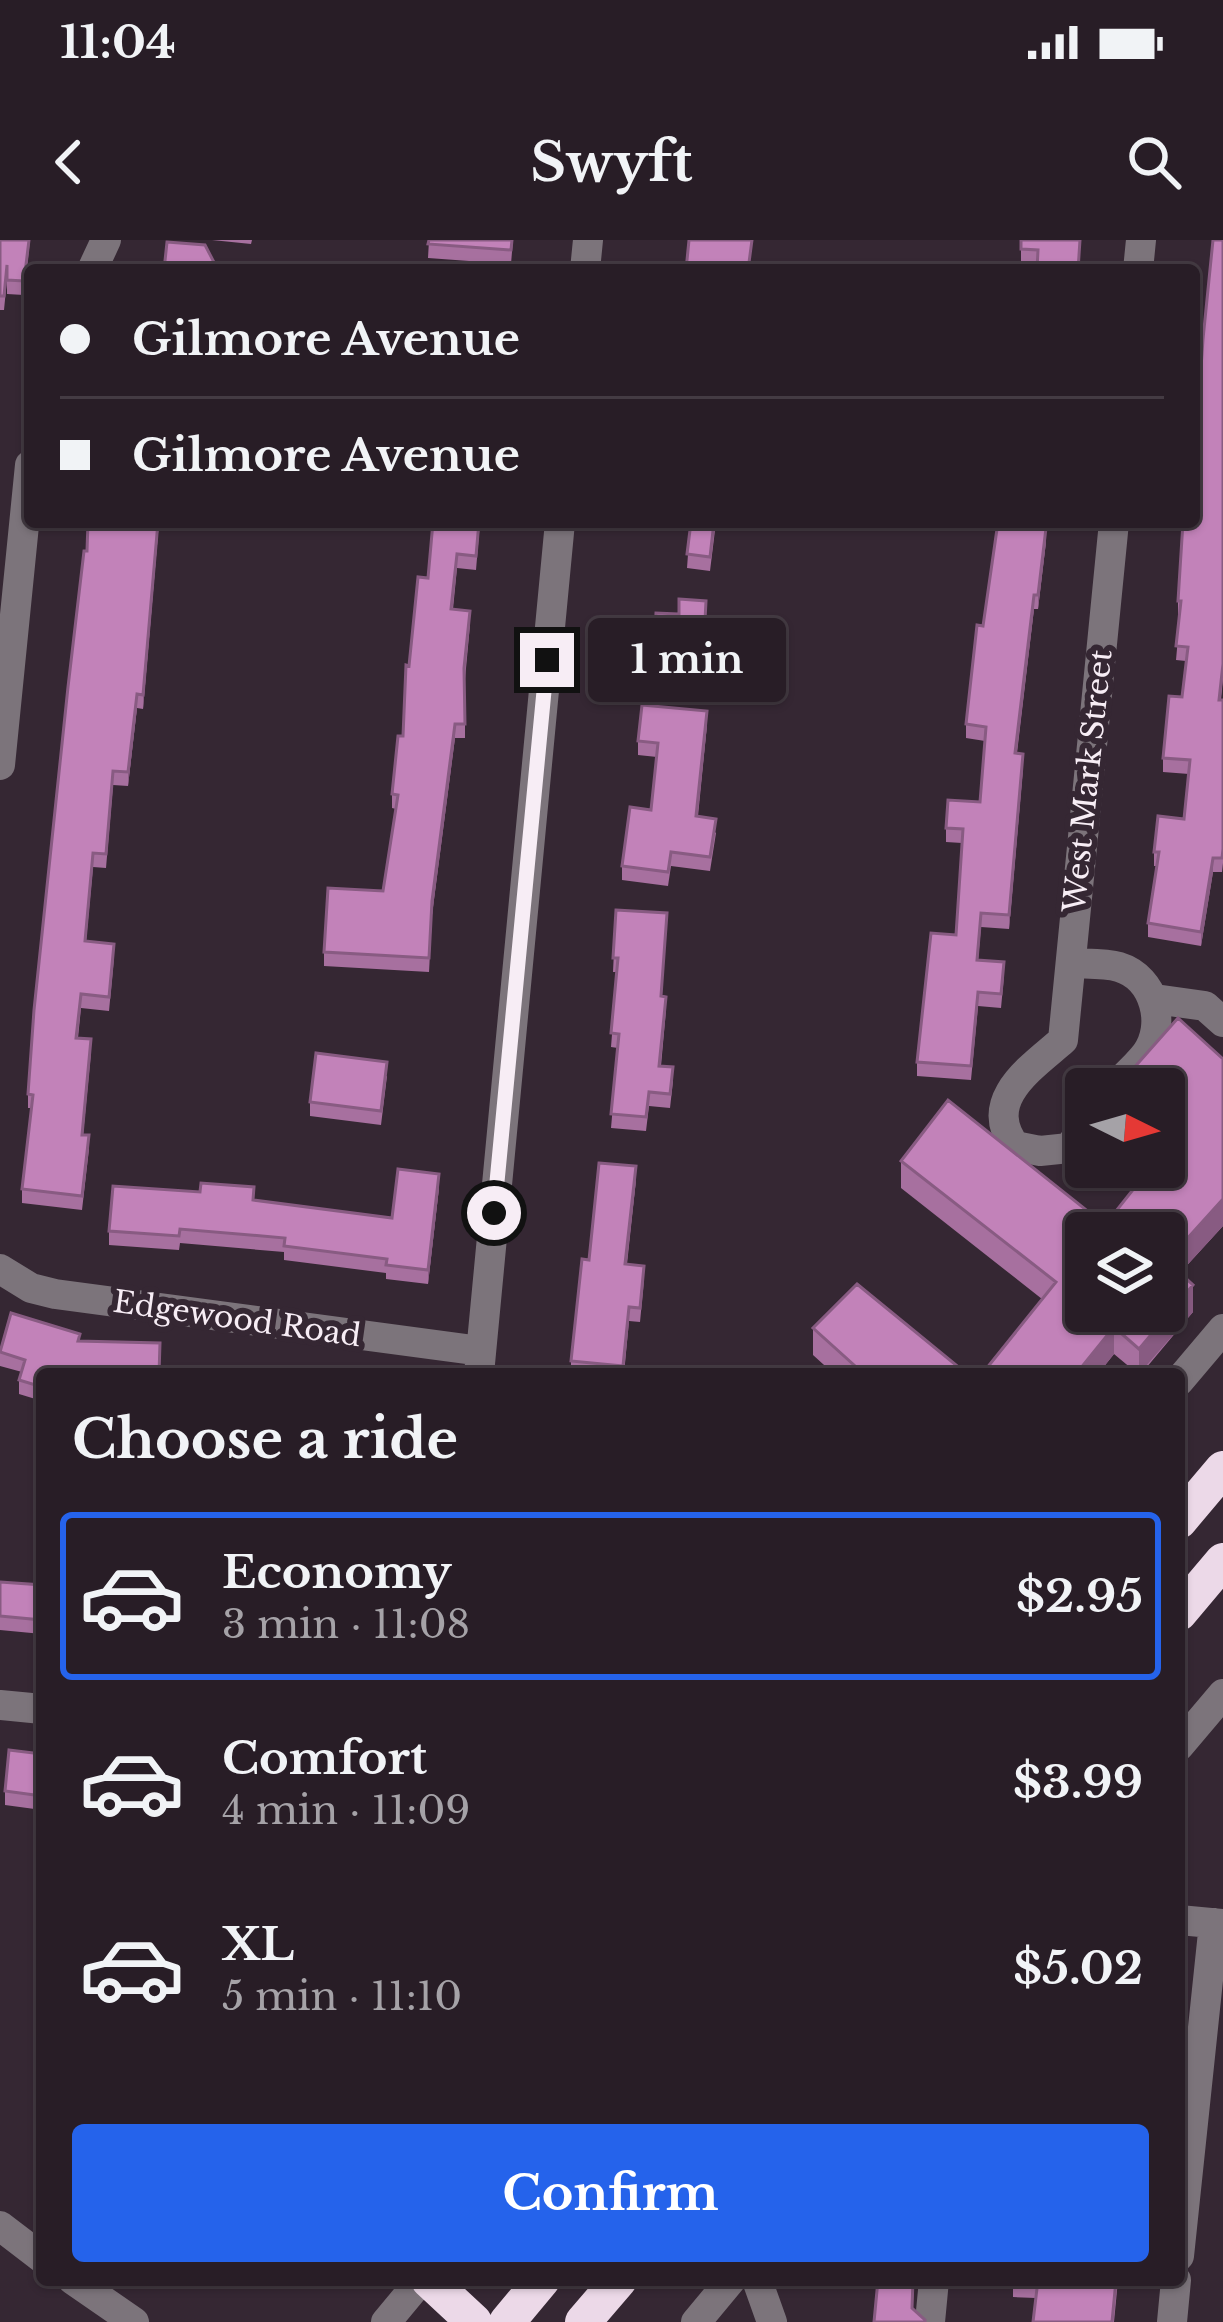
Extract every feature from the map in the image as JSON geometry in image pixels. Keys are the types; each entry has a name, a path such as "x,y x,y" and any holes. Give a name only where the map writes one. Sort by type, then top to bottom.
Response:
{"highway":[{"path":"1185,1514 1223,1469"},
{"path":"1185,1606 1223,1561"},
{"path":"425,2286 438,2322"},
{"path":"432,2286 474,2322"},
{"path":"507,2322 538,2286"},
{"path":"532,2322 541,2286"},
{"path":"584,2322 614,2286"}],"street":[{"path":"0,765 24,525"},
{"path":"480,1363 559,528"},
{"name":"West Mark Street","path":"1065,1148 1040,1151 1015,1146 1004,1131 1003,1111 1016,1082 1063,1040 1113,528"},
{"path":"1071,963 1119,968 1136,977 1154,999 1156,1022 1149,1051 1132,1068"},
{"path":"1154,999 1205,1006 1223,1022"},
{"name":"Edgewood Road","path":"0,1269 31,1288 55,1294 480,1363"},
{"path":"1185,1374 1223,1329"},
{"path":"1185,1739 1223,1694"},
{"path":"0,1705 36,1708"},
{"path":"1185,1920 1218,1923 1185,2206"},
{"path":"0,2226 36,2253"},
{"path":"82,2286 134,2322"},
{"path":"386,2322 419,2286"},
{"path":"696,2322 726,2286"},
{"path":"760,2286 772,2322"},
{"path":"930,2322 933,2286"},
{"path":"1172,2322 1175,2286"}],"building":[{"path":"0,240 29,240 24,281 7,280 7,265 4,296 0,296"},
{"path":"429,240 512,240 511,250 428,244"},
{"path":"689,240 752,240 749,264 687,264"},
{"path":"1021,240 1080,240 1078,264 1037,264 1038,250 1021,249"},
{"path":"1213,240 1223,240 1223,664 1219,700 1223,700 1223,849 1222,858 1213,858 1201,932 1148,923 1159,852 1154,852 1158,816 1184,819 1190,760 1163,758 1169,696 1182,697 1188,647 1176,646 1183,528 1200,528 1203,339"},
{"path":"167,242 205,245 215,264 165,264"},
{"path":"88,528 157,528 143,695 137,694 128,772 113,771 106,854 93,853 85,941 114,944 109,997 81,994 76,1038 91,1039 82,1196 22,1189 33,1095 28,1094 34,1010"},
{"path":"432,528 478,528 476,556 457,554 451,609 470,611 465,724 455,724 429,958 324,952 328,888 383,891 398,795 392,794 398,736 403,736 406,665 418,577 428,578"},
{"path":"690,528 713,528 710,557 687,554"},
{"path":"997,528 1046,528 1015,753 1023,754 1009,915 981,913 977,960 1004,962 1001,994 978,992 971,1066 917,1062 931,933 956,935 963,829 946,828 948,800 980,802 986,727 966,724 977,625 983,626"},
{"path":"679,599 706,601 704,640 692,639 691,668 653,666 656,613 679,614"},
{"path":"642,705 707,711 696,816 716,819 710,857 671,852 668,872 622,866 630,807 651,810 658,743 638,741"},
{"path":"616,910 667,913 659,1066 673,1067 670,1094 649,1092 646,1117 611,1114 619,1034 611,1033 618,958 613,958"},
{"path":"1178,1018 1223,1059 1223,1199 1185,1241 1185,1212 1115,1212 1134,1188 1185,1188 1185,1068 1134,1068"},
{"path":"316,1053 387,1062 381,1111 310,1102"},
{"path":"948,1100 1089,1212 1065,1212 1065,1332 1110,1332 1081,1368 987,1368 1056,1282 901,1161"},
{"path":"599,1163 636,1166 625,1264 644,1266 640,1308 629,1307 623,1366 571,1361 582,1259 589,1260"},
{"path":"398,1169 439,1174 428,1270 386,1265 387,1259 284,1246 285,1238 180,1229 179,1236 109,1231 113,1186 200,1192 201,1183 254,1187 253,1200 392,1218"},
{"path":"857,1284 960,1368 857,1368 813,1328"},
{"path":"11,1313 80,1334 78,1341 160,1343 159,1368 36,1368 36,1385 19,1380 25,1360 0,1352"},
{"path":"1120,1332 1153,1332 1139,1349"},
{"path":"0,1582 36,1585 36,1619 0,1616"},
{"path":"9,1750 36,1753 36,1795 5,1791"},
{"path":"877,2286 913,2286 912,2308 925,2322 874,2322"},
{"path":"1037,2286 1115,2286 1112,2322 1033,2322"}],"route":[{"path":"494,1213 547,660"}]}
